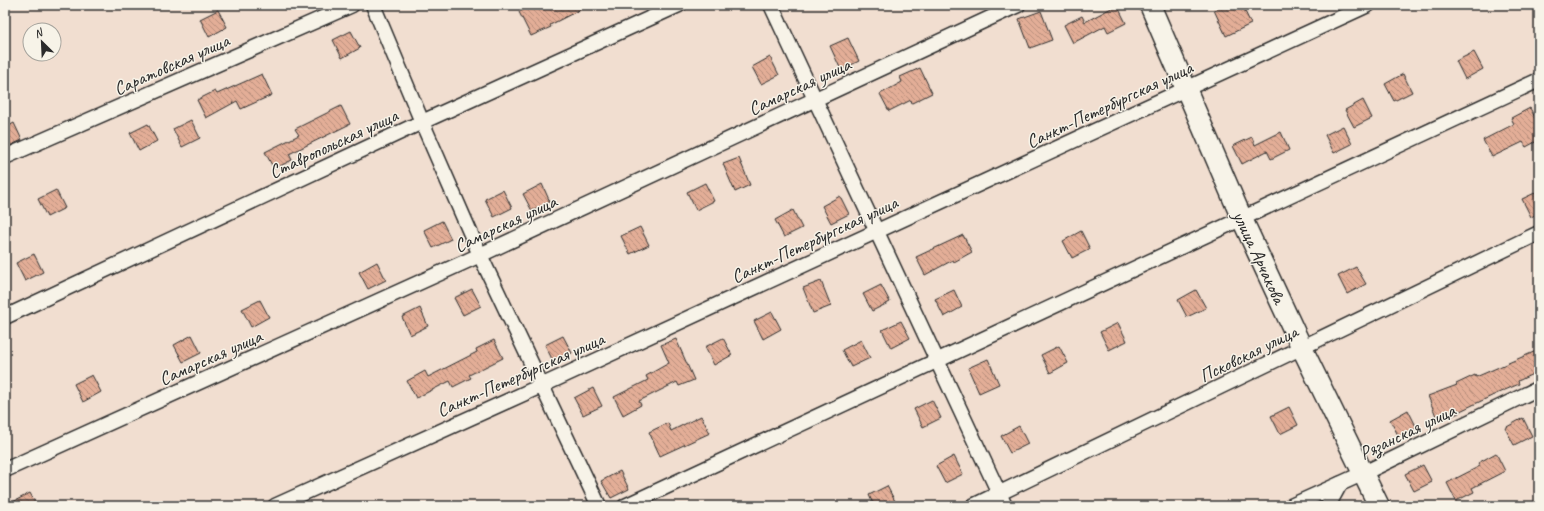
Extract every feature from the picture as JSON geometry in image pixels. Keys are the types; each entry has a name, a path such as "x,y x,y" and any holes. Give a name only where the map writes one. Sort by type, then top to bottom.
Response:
{"street":[{"name":"Саратовская улица","path":"5,157 352,5"},
{"path":"373,5 480,256 543,385 599,506"},
{"name":"Ставропольская улица","path":"5,317 422,122 679,5"},
{"path":"771,5 1002,500"},
{"name":"Самарская улица","path":"5,470 480,256 1018,5"},
{"name":"улица Арчакова","path":"1150,5 1242,219 1302,348 1379,506"},
{"name":"Санкт-Петербургская улица","path":"275,506 543,385 1368,5"},
{"path":"625,506 1539,80"},
{"name":"Псковская улица","path":"973,506 1002,500 1302,348 1539,233"},
{"name":"Рязанская улица","path":"1292,506 1364,473 1539,388"},
{"path":"1328,506 1340,484"}],"building":[{"path":"533,5 589,5 550,25 551,27 531,36 519,12"},
{"path":"1117,5 1126,23 1108,32 1105,26 1073,43 1064,25 1082,16 1085,22"},
{"path":"1225,5 1242,5 1251,24 1226,36 1214,10"},
{"path":"218,10 227,27 209,37 200,19"},
{"path":"1041,11 1052,40 1030,48 1019,19"},
{"path":"351,31 360,48 342,58 333,40"},
{"path":"848,38 859,61 841,70 830,46"},
{"path":"1474,52 1483,69 1465,79 1456,61"},
{"path":"770,57 779,75 761,84 752,67"},
{"path":"920,68 932,93 912,103 911,100 889,111 880,94 902,82 900,77"},
{"path":"262,74 272,95 241,109 237,101 206,118 197,100 215,91 217,94"},
{"path":"1403,74 1412,92 1394,101 1385,84"},
{"path":"1363,100 1372,118 1354,127 1345,110"},
{"path":"341,106 350,124 289,154 292,160 274,169 265,152 299,135 295,129"},
{"path":"1530,108 1539,125 1539,140 1526,147 1523,142 1492,157 1483,140 1514,124 1511,118"},
{"path":"191,120 200,138 182,147 173,129"},
{"path":"14,123 22,140 5,148 5,128"},
{"path":"148,124 157,141 139,151 130,133"},
{"path":"1343,126 1352,144 1334,153 1325,135"},
{"path":"1281,132 1289,150 1271,159 1267,151 1242,164 1233,146 1252,137 1255,145"},
{"path":"739,158 750,185 735,192 723,164"},
{"path":"705,183 714,201 696,210 687,192"},
{"path":"542,184 550,202 532,211 523,194"},
{"path":"56,190 65,208 47,217 38,199"},
{"path":"503,190 512,208 494,217 485,199"},
{"path":"1539,191 1539,213 1531,217 1522,199"},
{"path":"840,196 849,214 831,223 822,206"},
{"path":"793,210 802,228 784,237 775,220"},
{"path":"442,221 451,239 433,248 424,230"},
{"path":"640,227 649,245 630,254 621,236"},
{"path":"1081,231 1090,249 1072,258 1063,241"},
{"path":"963,235 972,252 925,275 916,257"},
{"path":"34,254 43,272 25,281 16,263"},
{"path":"377,262 386,280 368,289 359,272"},
{"path":"1356,267 1366,284 1347,294 1338,276"},
{"path":"821,281 831,306 813,313 803,288"},
{"path":"881,285 890,302 872,311 863,294"},
{"path":"472,289 481,306 463,315 454,298"},
{"path":"954,290 962,307 944,317 935,299"},
{"path":"1196,290 1206,308 1187,317 1178,300"},
{"path":"260,300 269,317 251,327 242,309"},
{"path":"420,308 428,326 410,335 402,317"},
{"path":"772,312 781,329 763,339 754,321"},
{"path":"901,321 910,338 891,348 882,330"},
{"path":"1118,323 1127,341 1109,350 1100,332"},
{"path":"192,335 201,353 183,362 174,345"},
{"path":"563,336 572,353 554,363 545,345"},
{"path":"723,338 732,355 714,365 705,347"},
{"path":"676,339 694,380 679,386 677,382 639,401 641,405 623,415 614,397 648,380 646,376 669,363 661,345"},
{"path":"494,340 503,358 469,375 471,378 453,387 450,381 416,398 407,381 425,371 428,377 477,352 476,349"},
{"path":"861,340 870,358 851,367 842,350"},
{"path":"1059,346 1068,363 1050,373 1041,355"},
{"path":"1536,351 1539,357 1539,371 1518,381 1519,384 1458,412 1459,413 1438,421 1428,396 1457,385 1456,384 1475,375 1476,377"},
{"path":"988,359 999,384 979,393 968,368"},
{"path":"92,375 101,392 83,402 74,384"},
{"path":"593,388 602,406 583,415 574,398"},
{"path":"932,400 941,418 923,427 914,409"},
{"path":"1289,407 1298,425 1280,434 1271,416"},
{"path":"1408,410 1417,428 1399,437 1390,420"},
{"path":"701,416 710,433 660,456 649,432 668,423 671,431"},
{"path":"1523,418 1532,436 1514,445 1505,428"},
{"path":"1019,426 1028,444 1010,453 1001,436"},
{"path":"1496,453 1505,471 1472,488 1474,492 1456,501 1447,483 1480,466 1478,463"},
{"path":"954,456 963,474 945,483 936,466"},
{"path":"1423,465 1432,482 1414,491 1405,474"},
{"path":"620,471 629,489 611,498 601,481"},
{"path":"887,486 896,503 890,506 874,506 869,495"},
{"path":"30,493 37,506 5,506"}]}
